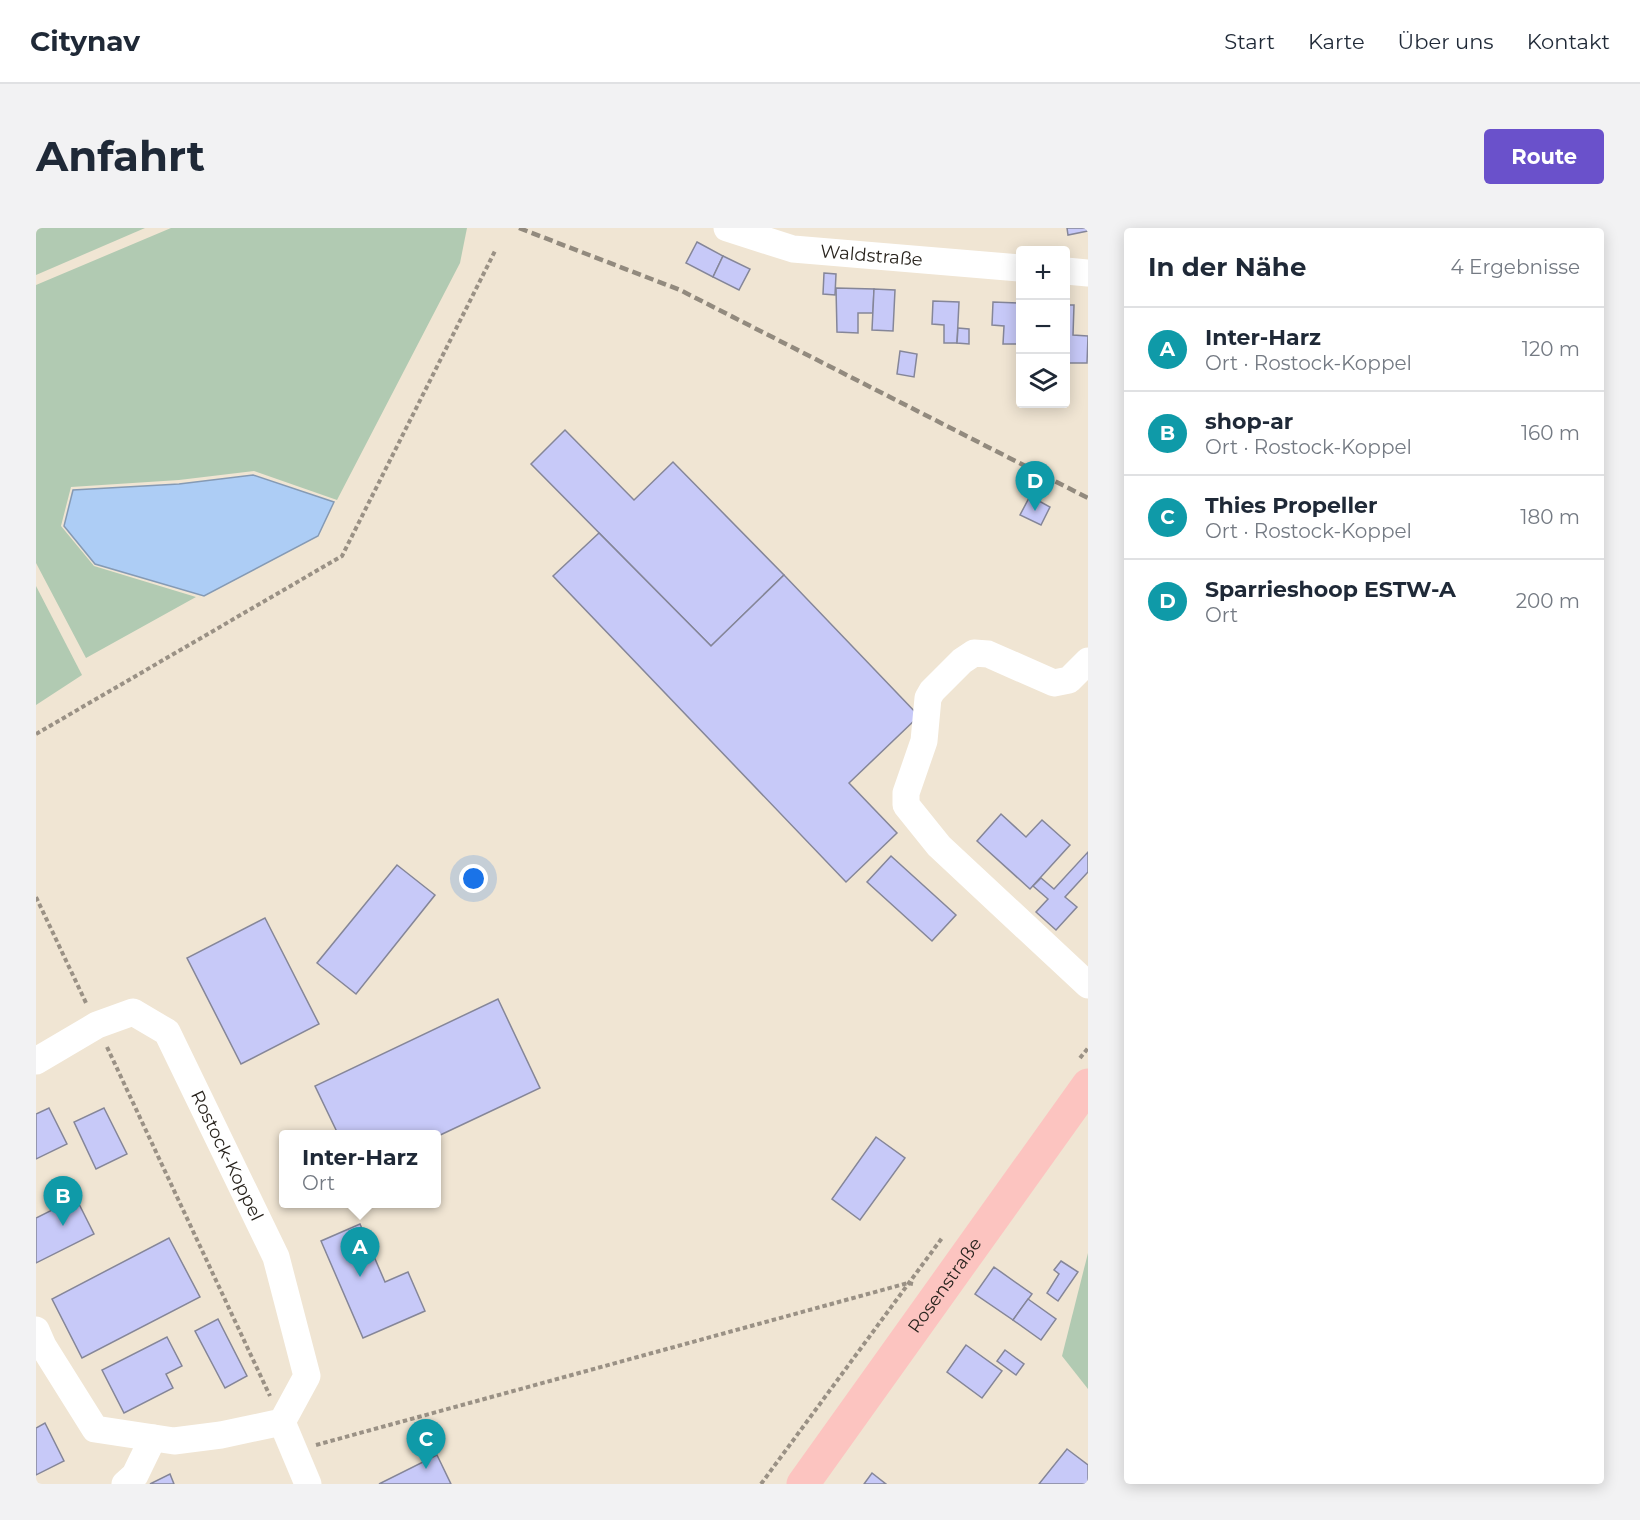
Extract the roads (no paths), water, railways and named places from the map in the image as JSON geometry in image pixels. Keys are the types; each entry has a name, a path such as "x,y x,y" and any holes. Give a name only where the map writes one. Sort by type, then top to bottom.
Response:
{"main road":[{"name":"Rosenstraße","path":"802,1484 1088,1085"}],"street":[{"name":"Waldstraße","path":"727,228 793,249 1016,268"},
{"path":"1070,272 1088,273"},
{"path":"1088,661 1069,680 1054,683 988,654 974,653 962,661 928,698 924,741 906,793 906,805 939,846 1088,985"},
{"name":"Rostock-Koppel","path":"36,1062 97,1025 133,1012 167,1032 276,1257 308,1376 282,1422"},
{"path":"36,1329 43,1346 95,1429 174,1441 221,1435 282,1422 308,1484"},
{"path":"125,1484 135,1475 153,1438"}],"water":[{"path":"253,475 334,502 318,536 204,596 95,564 64,526 73,490 179,484"}],"railway":[{"path":"519,228 680,290 1088,498"}],"place":[{"name":"Sparrieshoop ESTW-A","path":"1035,511"},
{"name":"shop-ar","path":"63,1226"},
{"name":"Inter-Harz","path":"360,1277"},
{"name":"Thies Propeller","path":"426,1469"}]}
